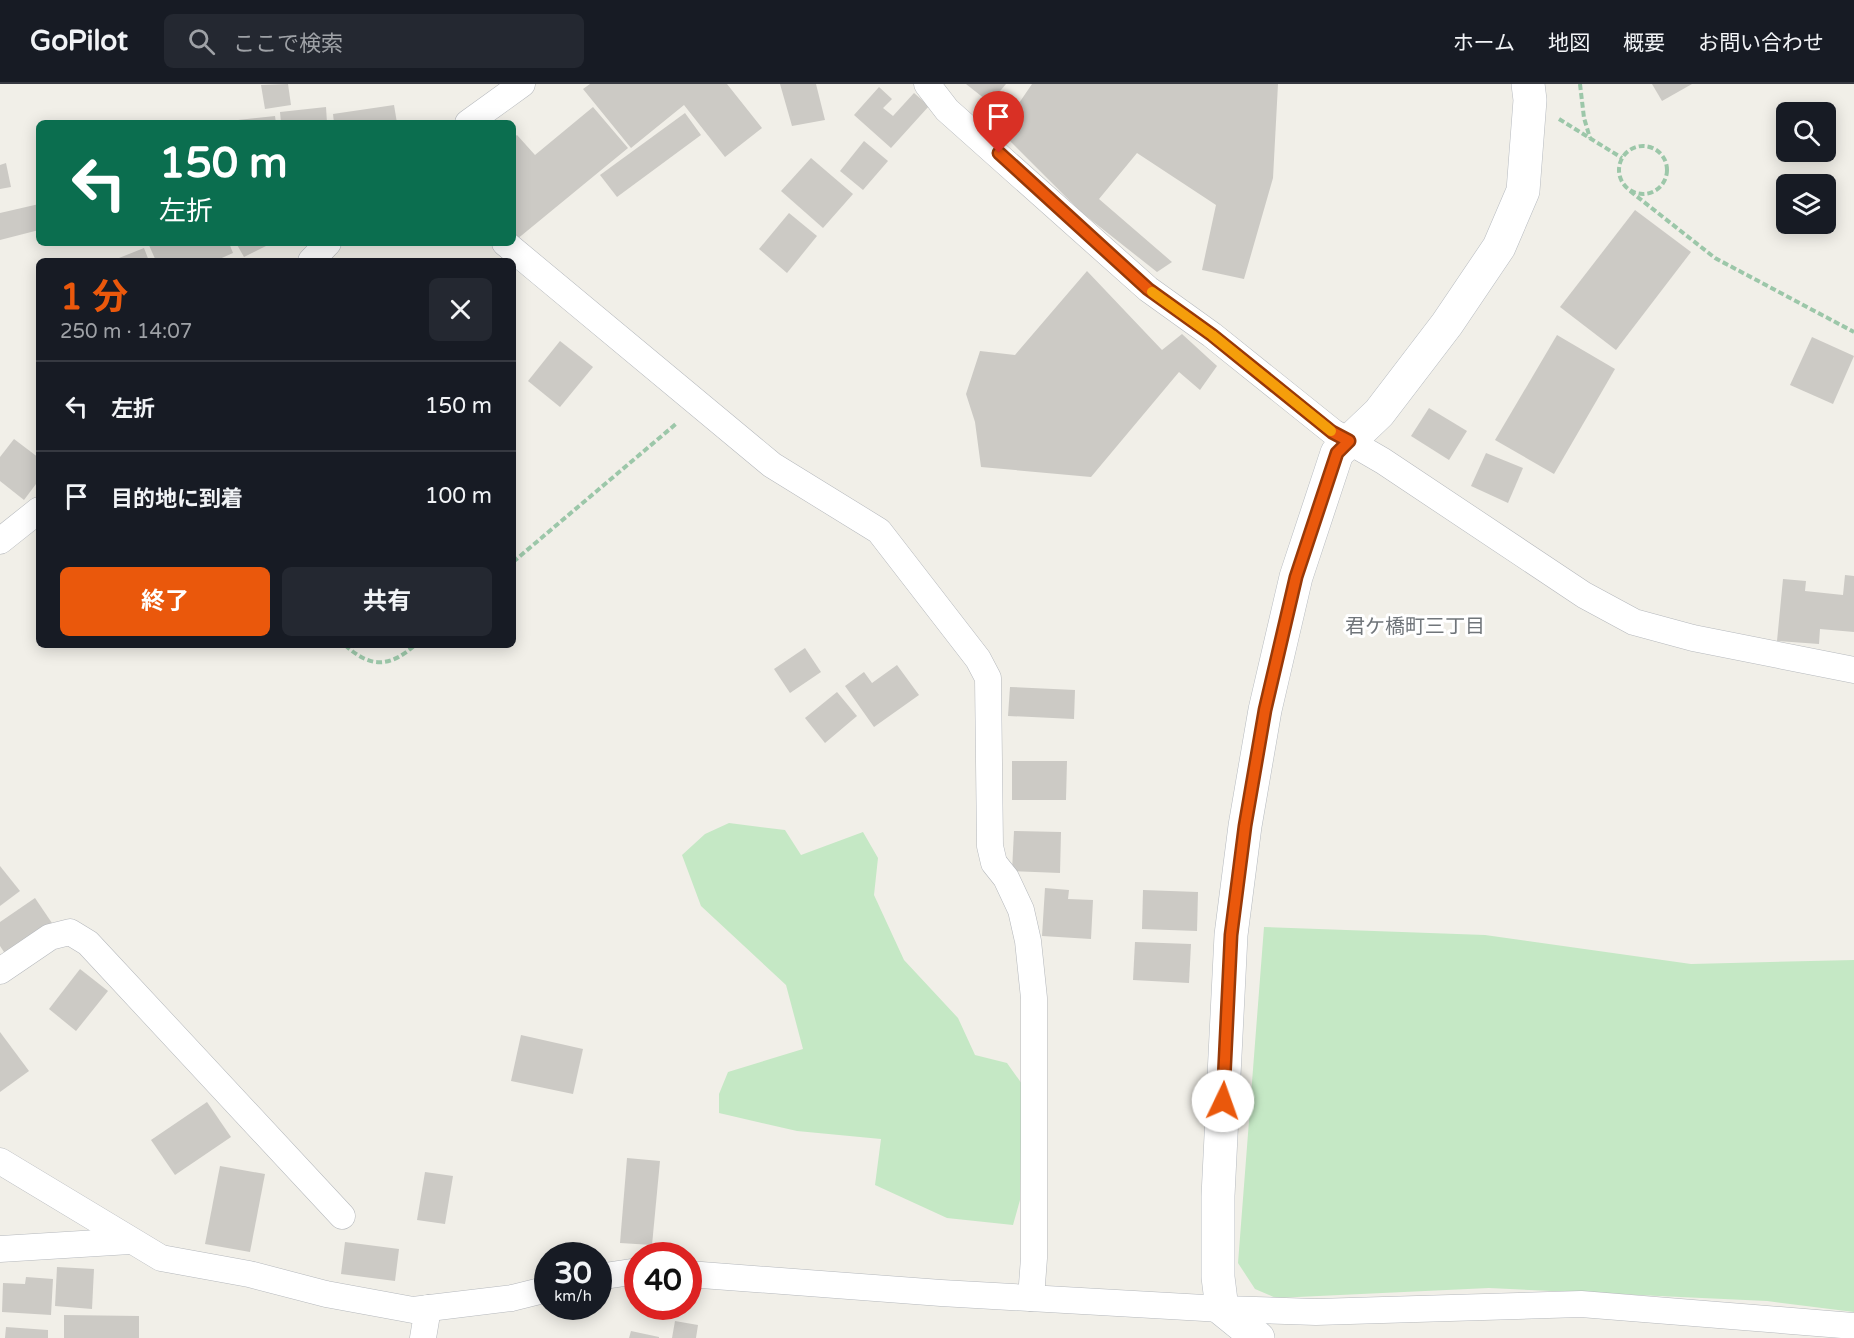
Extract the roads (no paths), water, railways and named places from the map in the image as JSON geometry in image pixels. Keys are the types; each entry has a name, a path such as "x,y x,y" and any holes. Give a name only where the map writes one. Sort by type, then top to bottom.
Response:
{"street":[{"path":"472,120 522,84"},
{"path":"927,84 947,110 1148,289 1212,335 1332,432 1383,461 1584,596 1634,622 1693,639 1854,670"},
{"path":"1258,1338 1222,1309 1218,1277 1218,1196 1231,935 1245,826 1265,710 1296,577 1337,453 1379,413 1440,333 1499,247 1523,191 1530,100 1528,84"},
{"path":"314,258 325,246"},
{"path":"509,246 772,465 879,531 978,659 988,678 990,846 994,863 1006,878 1021,910 1028,941 1034,998 1034,1258 1031,1298"},
{"path":"0,541 36,512"},
{"path":"0,970 50,937 70,932 88,943 342,1216"},
{"path":"0,1161 161,1258 249,1274 326,1294 413,1310 512,1298 534,1292"},
{"path":"0,1249 130,1241"},
{"path":"702,1275 1222,1309 1316,1312 1581,1304 1854,1326"},
{"path":"423,1338 428,1308"}],"district":[{"name":"君ケ橋町三丁目","path":"1415,627"}]}
